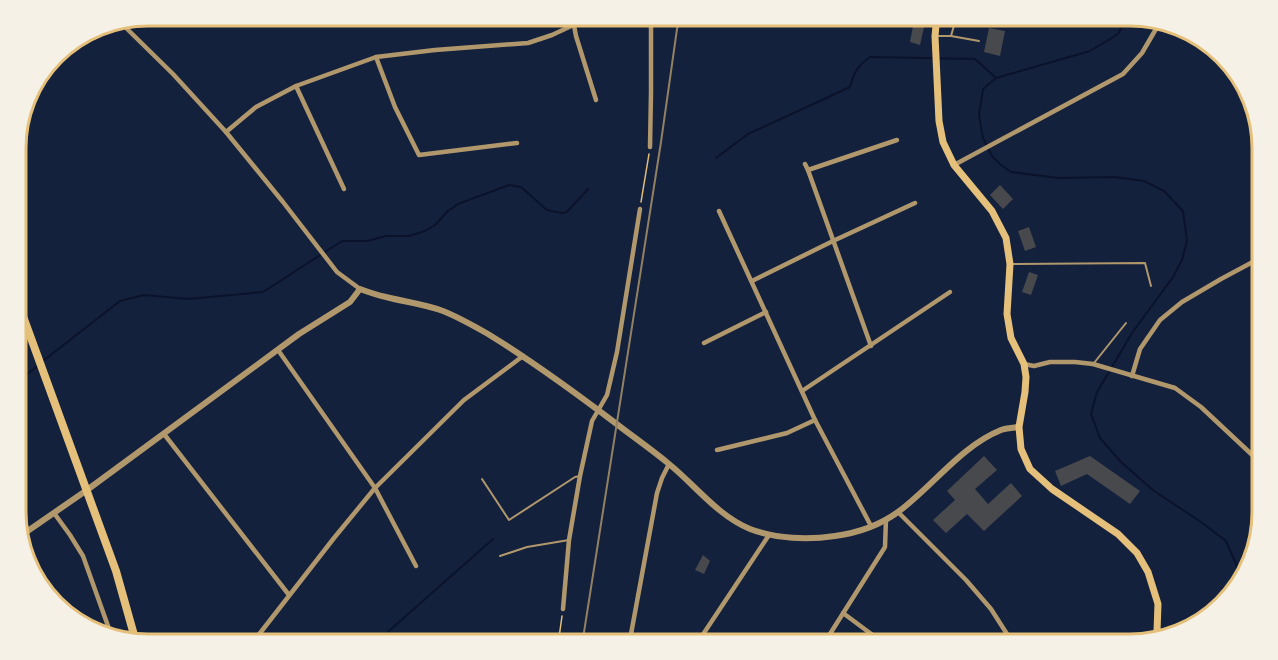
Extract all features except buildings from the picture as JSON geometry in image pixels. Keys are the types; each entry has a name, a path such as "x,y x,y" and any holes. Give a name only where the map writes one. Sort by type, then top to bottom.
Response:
{"main road":[{"path":"936,26 939,121 944,142 954,165 992,211 1006,238 1010,264 1007,314 1011,338 1024,364 1026,377 1019,427 1021,450 1030,469 1052,489 1118,534 1137,553 1148,572 1158,604 1157,631"},
{"path":"26,328 116,571 134,633"}],"street":[{"path":"226,132 256,107 296,86 376,57 528,43 571,26"},
{"path":"575,26 576,36 596,100"},
{"path":"650,147 651,26"},
{"path":"125,28 173,74 226,132 337,272 360,289 444,312 485,332 523,356 598,410 669,464 728,516 748,528 769,535 802,538 834,537 871,526 898,512 954,461 984,439 1003,429 1019,427"},
{"path":"954,165 1123,74 1142,53 1156,29"},
{"path":"376,57 395,107 419,155 517,143"},
{"path":"296,86 344,189"},
{"path":"808,170 897,140"},
{"path":"805,164 871,346"},
{"path":"752,282 832,241 915,203"},
{"path":"563,609 568,540 580,476 592,421 608,395 617,352 639,208"},
{"path":"719,211 815,420 871,526"},
{"path":"1132,376 1140,349 1160,320 1182,302 1252,262"},
{"path":"27,531 299,334 351,302 360,289"},
{"path":"802,391 950,292"},
{"path":"704,343 766,312"},
{"path":"278,350 375,488 416,566"},
{"path":"258,634 375,488 464,400 523,356"},
{"path":"1024,364 1034,366 1050,362 1075,362 1093,364 1175,388 1193,400 1252,455"},
{"path":"717,450 787,433 815,420"},
{"path":"164,434 289,595"},
{"path":"631,634 657,493 669,464"},
{"path":"898,512 966,580 991,609 1007,634"},
{"path":"54,513 83,556 108,628"},
{"path":"830,634 885,547 886,519"},
{"path":"703,634 769,535"},
{"path":"843,613 871,634"}],"lane":[{"path":"951,36 954,26"},
{"path":"935,36 951,36 979,41"},
{"path":"1010,264 1145,263 1151,286"},
{"path":"1093,364 1126,323"},
{"path":"482,479 509,520 580,476"},
{"path":"500,556 527,547 568,540"}],"path":[{"path":"639,208 650,147"},
{"path":"560,634 563,609"}],"waterway":[{"path":"1122,26 1118,34 1090,51 996,78 983,89 979,115 983,138 992,156 1011,172 1059,178 1115,177 1144,181 1164,191 1183,211 1187,241 1182,260 1173,277 1132,333 1097,392 1091,414 1100,438 1121,462 1154,491 1226,541 1238,569"},
{"path":"716,158 748,134 850,87 857,70 870,57 975,59 996,78"},
{"path":"43,361 120,301 144,295 188,299 263,292 342,241 367,241 386,236 409,236 425,231 458,204 509,185 521,187 547,210 562,213 567,212 588,189"},
{"path":"26,375 39,365"},
{"path":"385,634 493,539"}],"railway":[{"path":"584,634 677,26"}]}
